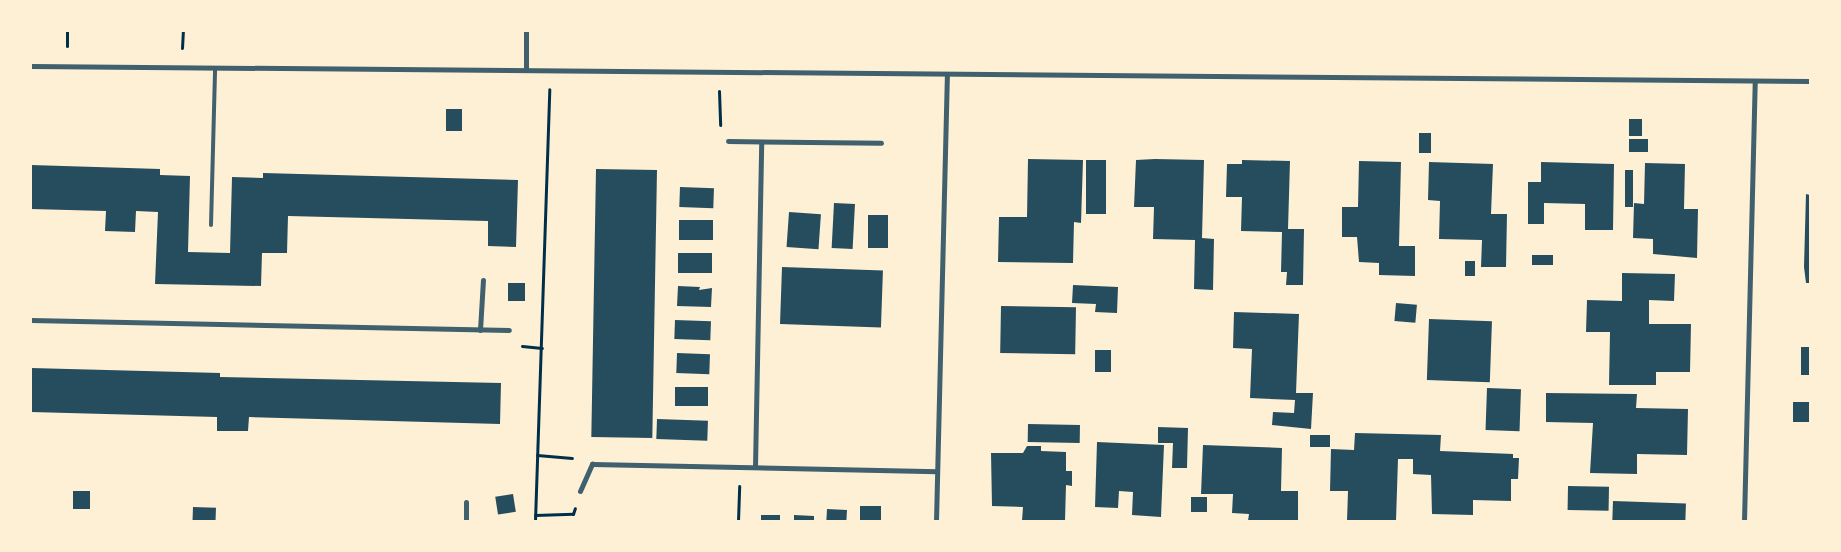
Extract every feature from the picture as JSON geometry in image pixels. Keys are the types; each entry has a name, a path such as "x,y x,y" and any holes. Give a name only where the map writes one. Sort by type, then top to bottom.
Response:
{"street":[{"path":"526,31 526,70"},
{"path":"31,66 1810,81"},
{"path":"936,521 947,74"},
{"path":"1744,521 1755,81"},
{"path":"728,141 881,143"},
{"path":"755,467 761,142"},
{"path":"480,330 483,280"},
{"path":"31,320 509,330"},
{"path":"580,491 592,464 937,471"},
{"path":"466,502 466,521"}],"lane":[{"path":"211,225 215,68"}],"path":[{"path":"535,521 550,70"},
{"path":"718,72 720,134 728,141"},
{"path":"537,455 562,455 592,464"},
{"path":"738,521 740,467"},
{"path":"535,515 573,514 580,491"}],"building":[{"path":"446,109 462,109 462,131 446,131"},
{"path":"1629,119 1642,119 1642,136 1629,136"},
{"path":"1419,133 1431,133 1431,153 1419,153"},
{"path":"1629,139 1648,139 1648,152 1629,152"},
{"path":"1028,159 1083,160 1081,223 1074,222 1073,263 998,262 999,217 1027,217"},
{"path":"1086,160 1106,160 1106,214 1086,214"},
{"path":"1136,160 1204,160 1202,238 1214,239 1213,290 1194,289 1195,240 1153,239 1154,207 1134,207"},
{"path":"1242,160 1290,161 1288,229 1304,229 1303,285 1286,285 1287,272 1281,272 1282,232 1241,231 1242,197 1226,197 1227,164 1242,164"},
{"path":"1359,161 1401,162 1399,246 1415,246 1415,276 1379,275 1379,263 1359,262 1357,237 1342,237 1342,207 1358,207"},
{"path":"1429,162 1493,164 1491,214 1507,214 1506,267 1481,267 1482,240 1439,239 1440,201 1428,200"},
{"path":"1541,162 1614,164 1613,230 1585,230 1585,204 1544,203 1544,224 1528,224 1528,182 1541,182"},
{"path":"1645,163 1685,164 1684,209 1698,209 1697,258 1653,254 1653,239 1633,238 1634,203 1644,204"},
{"path":"31,165 160,169 160,175 190,176 188,252 230,253 232,177 263,178 263,173 518,180 516,247 488,246 488,221 288,216 287,253 262,253 261,286 155,284 158,212 136,211 135,232 105,231 106,211 31,209"},
{"path":"596,169 657,170 652,438 591,437"},
{"path":"1625,170 1633,170 1633,207 1625,207"},
{"path":"680,187 714,188 713,208 679,207"},
{"path":"1806,194 1810,195 1810,283 1806,283 1804,267"},
{"path":"834,203 855,204 853,249 832,248"},
{"path":"789,212 821,214 818,249 787,247"},
{"path":"868,215 888,215 888,248 868,248"},
{"path":"679,220 713,220 713,240 679,240"},
{"path":"678,253 712,253 712,273 678,273"},
{"path":"1532,255 1553,255 1553,265 1532,265"},
{"path":"1465,261 1475,261 1475,276 1465,276"},
{"path":"782,267 883,271 881,327 780,324"},
{"path":"1622,273 1675,274 1674,301 1649,300 1649,324 1691,324 1690,372 1656,372 1656,385 1609,385 1610,332 1586,332 1587,300 1622,301"},
{"path":"508,283 525,283 525,301 508,301"},
{"path":"1073,285 1118,287 1117,313 1095,312 1096,304 1072,303"},
{"path":"678,286 700,287 699,290 712,288 711,307 677,306"},
{"path":"1396,303 1417,305 1415,323 1394,321"},
{"path":"1001,306 1076,307 1075,354 1000,353"},
{"path":"1234,312 1299,314 1296,393 1313,393 1311,429 1272,425 1273,412 1294,413 1295,400 1250,398 1252,349 1233,348"},
{"path":"1429,319 1492,321 1490,382 1427,380"},
{"path":"675,320 711,321 710,340 674,339"},
{"path":"1801,347 1810,347 1810,375 1801,375"},
{"path":"1095,350 1111,350 1111,372 1095,372"},
{"path":"677,353 710,354 709,374 676,373"},
{"path":"31,368 220,373 220,377 501,383 500,424 249,417 248,431 217,431 217,417 31,412"},
{"path":"675,387 708,387 708,406 675,406"},
{"path":"1487,388 1521,389 1520,431 1486,430"},
{"path":"1546,393 1637,394 1636,408 1688,409 1687,455 1637,454 1637,474 1590,473 1593,423 1546,422"},
{"path":"1793,402 1810,402 1810,422 1793,422"},
{"path":"657,419 708,421 707,441 656,439"},
{"path":"1028,424 1080,425 1080,443 1028,442"},
{"path":"1158,427 1188,428 1187,468 1172,468 1173,443 1158,443"},
{"path":"1355,433 1441,435 1440,451 1513,454 1513,458 1519,458 1518,479 1511,479 1511,501 1473,500 1473,515 1432,514 1431,475 1413,474 1413,459 1398,459 1396,521 1347,521 1348,491 1330,491 1331,449 1354,450"},
{"path":"1310,435 1330,435 1330,447 1310,447"},
{"path":"1097,442 1164,445 1161,517 1132,515 1133,492 1119,491 1118,508 1095,507"},
{"path":"1203,445 1282,448 1281,491 1298,491 1298,521 1248,521 1249,514 1232,513 1233,494 1201,494"},
{"path":"1027,446 1041,446 1041,451 1066,452 1066,471 1072,471 1072,486 1066,485 1065,521 1022,521 1023,507 992,506 991,453 1023,453"},
{"path":"1568,486 1609,487 1609,511 1568,510"},
{"path":"73,491 90,491 90,509 73,509"},
{"path":"513,494 516,512 498,515 495,497"},
{"path":"1191,497 1207,497 1207,512 1191,512"},
{"path":"1613,501 1686,504 1685,521 1612,521"},
{"path":"860,506 881,506 881,521 860,521"},
{"path":"193,507 216,508 216,521 193,521"},
{"path":"827,509 847,510 846,521 826,521"},
{"path":"761,515 780,515 780,521 761,521"},
{"path":"794,515 814,516 814,521 794,521"}]}
